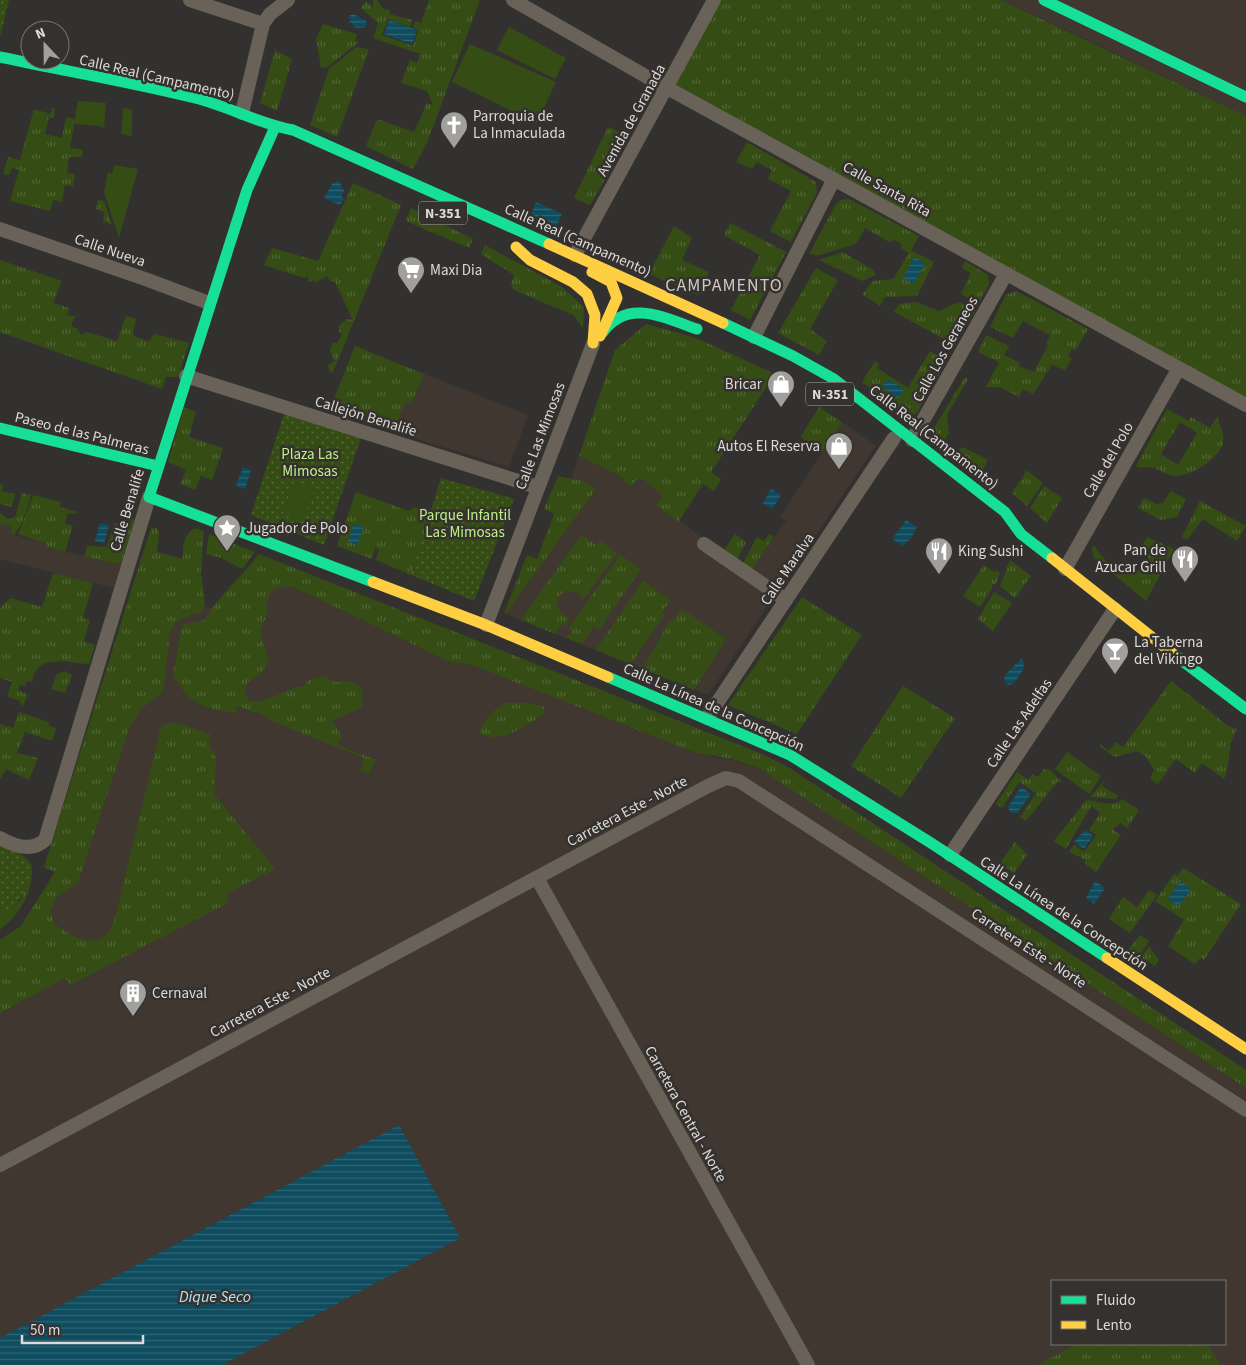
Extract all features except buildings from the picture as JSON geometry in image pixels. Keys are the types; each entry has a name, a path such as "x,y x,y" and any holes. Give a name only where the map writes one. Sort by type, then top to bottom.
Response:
{"main road":[{"path":"1044,0 1246,97"},
{"name":"Calle Real (Campamento)","path":"0,57 196,98 242,113 275,127 293,130 754,337 834,380 1005,512 1022,534"},
{"name":"Calle Real (Campamento)","path":"275,127 289,139 346,167"},
{"name":"Calle Benalife","path":"149,497 186,376 247,190 275,127"},
{"path":"409,181 426,196 607,278 615,291"},
{"name":"Calle Real (Campamento)","path":"512,245 701,331 644,313 631,313 614,319 596,337 594,309 587,294 581,287 530,260 512,245"},
{"path":"596,337 608,299 620,287 737,338 754,337"},
{"name":"Calle Real (Campamento)","path":"846,404 894,438 1004,525 1022,534 1115,609 1246,709"},
{"name":"Paseo de las Palmeras","path":"0,428 158,466"},
{"name":"Calle La Línea de la Concepción","path":"149,497 486,625 790,755 950,855 1246,1049"}],"street":[{"path":"190,0 262,24"},
{"path":"242,113 262,24 270,14 288,0"},
{"name":"Calle Santa Rita","path":"513,0 667,88 1246,405"},
{"name":"Avenida de Granada","path":"575,255 714,0"},
{"path":"754,337 834,179"},
{"name":"Calle Nueva","path":"0,229 148,280 209,304"},
{"name":"Calle Los Geraneos","path":"912,440 1006,274"},
{"name":"Calle Las Mimosas","path":"486,625 537,487 596,337"},
{"name":"Calle del Polo","path":"1065,569 1179,368"},
{"name":"Callejón Benalife","path":"186,376 537,487"},
{"name":"Calle Maralva","path":"707,718 894,438"},
{"name":"Calle Benalife","path":"0,838 14,844 37,847 44,840 149,497"},
{"path":"704,544 786,600"},
{"name":"Calle Las Adelfas","path":"950,855 1115,609"},
{"name":"Carretera Este - Norte","path":"0,1165 708,786 732,778 756,791 1246,1110"},
{"name":"Carretera Central - Norte","path":"537,878 808,1365"}],"shaded area":[{"path":"1001,0 1246,0 1246,116 1069,31"},
{"path":"424,374 528,415 509,467 398,433 404,418 399,416 406,402 411,404"},
{"path":"842,422 876,446 780,588 752,569 786,521 780,517"},
{"path":"579,456 618,475 631,487 637,478 643,479 663,496 657,505 703,538 773,597 708,695 506,614 596,489 583,481 571,480"},
{"path":"0,524 12,527 11,534 47,544 47,547 121,564 113,588 0,559"},
{"path":"145,549 204,606 211,608 213,605 278,588 293,587 450,662 472,665 688,750 720,759 727,758 748,766 757,767 1246,1088 1246,1365 0,1365 0,1013 29,997 21,926 55,872 44,867"}],"green space":[{"path":"0,0 9,0 0,37"},
{"path":"373,0 377,0 383,9 390,10 389,14 412,20 410,27 388,19 382,35 413,46 418,30 413,27 415,21 421,23 429,0 480,0 427,143 413,169 366,146 376,121 380,120 414,132 427,103 433,105 427,91 401,83 410,60 417,63 420,54 373,38 378,23 361,8 366,1 373,7"},
{"path":"716,0 1001,0 1246,116 1246,405 667,88"},
{"path":"323,24 357,34 355,41 359,42 326,68 321,67 316,39"},
{"path":"509,27 566,58 555,79 497,50"},
{"path":"470,44 556,82 537,123 452,82"},
{"path":"356,47 369,49 337,137 310,125 329,69"},
{"path":"275,50 292,59 277,111 260,103"},
{"path":"78,101 106,103 104,129 100,126 74,124"},
{"path":"52,108 55,108 54,118 49,117 45,134 62,138 66,117 75,119 70,148 83,150 82,157 69,157 67,173 75,174 73,186 65,185 62,202 53,200 50,211 10,201 19,170 12,168 9,175 3,174 8,157 20,160 34,109 50,114"},
{"path":"123,108 132,109 132,136 121,134"},
{"path":"608,127 630,136 590,205 574,198"},
{"path":"747,142 816,182 817,192 791,242 770,231 791,191 768,179 772,170 757,162 752,169 736,162"},
{"path":"114,165 138,169 119,238 104,192 108,172 112,174"},
{"path":"353,183 401,205 333,372 330,373 328,365 335,361 330,351 333,343 337,343 342,334 339,332 339,325 348,319 353,320 335,282 329,280 327,276 315,283 314,280 310,282 307,276 304,278 264,265 272,248 318,261"},
{"path":"849,199 919,236 911,250 934,262 917,296 885,297 880,306 862,294 873,281 893,279 909,253 900,248 902,244 894,240 889,242 865,228 856,244 820,255 809,254 836,204 841,200"},
{"path":"98,200 104,201 112,225 103,221 104,212 96,209"},
{"path":"411,208 473,239 469,248 406,221"},
{"path":"730,223 786,252 750,320 731,310 760,255 724,235"},
{"path":"674,226 692,238 682,260 709,272 698,295 649,274"},
{"path":"485,245 562,287 584,307 583,328 573,315 514,290 511,285 514,275 481,254"},
{"path":"843,252 872,269 876,275 862,281 819,260"},
{"path":"0,260 62,281 53,303 69,308 67,315 78,317 74,318 71,326 78,329 81,335 87,332 117,341 126,316 136,319 133,334 135,337 149,341 155,334 189,343 178,377 166,377 162,389 0,332"},
{"path":"965,261 988,275 989,284 978,304 961,294 971,273 962,268"},
{"path":"816,268 838,280 810,329 827,341 819,355 778,333"},
{"path":"1016,291 1088,329 1076,350 1072,349 1068,356 1072,358 1065,370 1052,365 1033,394 1023,389 1019,397 999,387 986,387 999,362 978,352 986,335 1009,346 1004,355 1020,363 1019,366 1034,372 1048,345 1046,344 1050,335 1023,321 1013,338 990,327 1006,295"},
{"path":"916,302 939,311 959,302 975,311 955,345 894,312 899,304"},
{"path":"646,324 696,338 775,374 711,472 721,479 714,491 703,484 678,522 656,505 663,496 643,479 637,479 631,487 618,475 579,456 615,350"},
{"path":"355,346 424,374 411,404 406,402 399,416 404,418 398,433 329,411"},
{"path":"930,351 947,361 916,414 905,415 862,382 875,361 879,364 877,368 908,388"},
{"path":"965,377 968,379 947,415 949,433 943,444 931,433"},
{"path":"184,407 196,412 189,437 223,448 212,480 201,476 195,490 180,484 186,470 168,462"},
{"path":"819,407 842,422 822,452 805,441 801,436"},
{"name":"Plaza Las Mimosas","path":"286,408 363,432 324,545 251,515"},
{"path":"1167,409 1189,421 1191,417 1210,428 1217,417 1223,433 1223,443 1210,461 1195,471 1180,476 1173,476 1151,467 1142,468 1136,466","holes":["1180,422 1197,433 1178,465 1161,454"]},
{"path":"963,447 988,460 980,475 954,453"},
{"path":"1026,470 1043,483 1027,506 1012,493"},
{"path":"558,476 583,481 596,489 506,614 504,613 527,555 537,559 554,514 544,509"},
{"name":"Parque Infantil Las Mimosas","path":"441,478 514,499 474,601 411,575"},
{"path":"295,481 315,488 303,520 283,513"},
{"path":"0,484 3,485 2,491 15,494 12,507 0,504"},
{"path":"1044,486 1062,498 1047,523 1030,508"},
{"path":"1171,491 1186,499 1177,517 1161,520 1138,508 1144,498 1156,504 1163,503"},
{"path":"356,492 409,511 414,507 431,512 411,575 376,560 379,549 375,548 372,559 337,546"},
{"path":"22,493 31,495 23,521 14,535 11,534 12,527 0,524 0,513 8,519 15,517"},
{"path":"33,495 61,502 60,507 77,512 76,514 68,513 65,524 73,526 65,552 47,547 47,544 18,534"},
{"path":"1200,501 1246,526 1237,541 1203,519 1187,540 1182,537"},
{"path":"130,518 135,519 121,564 84,557 87,546 107,547 114,523 128,527"},
{"path":"151,528 157,528 159,534 157,552 183,559 184,546 188,535 194,528 204,531 201,572 205,604 199,615 194,613 176,622 170,633 163,691 140,710 129,729 78,882 56,898 50,911 55,925 88,941 95,941 108,933 117,911 161,727 167,723 179,723 210,734 209,746 216,756 214,794 275,869 227,893 228,903 70,985 65,978 0,1013 0,940 21,926 55,872 44,867"},
{"path":"209,534 255,552 242,569 221,558 206,554"},
{"path":"735,534 746,542 737,560 725,553 725,549"},
{"path":"769,534 774,537 752,569 743,563 757,537 764,541"},
{"path":"581,535 596,545 600,541 617,553 583,600 579,593 571,592 560,595 557,600 559,609 570,618 565,626 562,624 555,634 521,620"},
{"path":"1147,537 1174,549 1146,601 1094,558 1092,550 1093,544 1112,565 1140,571 1143,570 1149,558 1139,551"},
{"path":"259,554 762,754 788,767 1246,1070 1246,1088 757,767 731,759 688,750 472,665 450,662 293,587 278,588 270,592 266,604 268,611 260,632 269,660 263,671 246,686 246,695 249,701 256,702 290,689 304,686 309,680 325,676 334,682 352,682 363,692 362,707 332,721 343,737 338,742 340,746 376,760 368,774 360,771 364,758 267,719 267,716 258,712 255,713 238,706 235,708 239,713 227,712 207,707 195,701 190,698 173,676 182,625 205,620 223,594"},
{"path":"620,555 641,569 599,630 594,626 582,644 566,638 572,631 569,628"},
{"path":"1010,560 1031,576 1015,598 1000,586"},
{"path":"984,565 994,572 996,570 1000,573 996,584 992,585 992,589 980,607 963,596"},
{"path":"53,573 93,583 83,618 90,620 84,641 95,645 89,664 54,661 40,666 32,682 27,681 25,686 20,685 18,690 28,695 23,706 19,701 7,696 12,682 0,678 0,608 10,598 42,607"},
{"path":"643,580 671,601 663,610 664,616 638,653 632,665 596,650"},
{"path":"994,592 1012,603 993,631 978,619"},
{"path":"802,597 862,635 797,734 728,705"},
{"path":"682,609 726,639 694,690 643,669 669,622 674,620"},
{"path":"65,671 72,675 65,693 51,689 57,674"},
{"path":"1171,681 1227,725 1237,729 1232,741 1224,779 1202,763 1195,773 1176,759 1158,784 1150,779 1154,770 1146,757 1138,751 1115,757 1100,747 1101,745 1109,751 1116,742 1123,747"},
{"path":"903,686 955,718 901,798 851,766"},
{"path":"506,703 528,703 544,707 545,713 512,733 503,736 486,736 479,732 490,715"},
{"path":"19,712 49,722 48,725 56,728 52,741 25,732 17,753 38,758 29,780 6,769 0,779 0,724 13,728"},
{"path":"1067,752 1101,776 1089,794 1055,769"},
{"path":"1044,769 1050,770 1062,782 1058,781 1026,821 1020,817 1036,793 1019,782 1002,808 996,804 1017,772 1028,780 1032,774 1038,777"},
{"path":"1106,779 1102,786 1118,796 1116,799 1090,797"},
{"path":"1122,799 1139,810 1127,828 1120,823 1113,830 1121,835 1096,872 1084,863 1086,860 1069,852 1074,845 1084,852 1096,835 1089,830 1100,813 1091,806 1066,849 1054,841 1086,800 1110,804 1119,802"},
{"path":"0,842 24,856 32,867 29,881 22,896 9,910 0,908"},
{"path":"1015,842 1027,855 1014,873 1000,863"},
{"path":"1183,868 1241,904 1204,960 1200,958 1195,964 1168,946 1184,920 1155,901 1174,874 1177,876"},
{"path":"32,869 30,887 24,903 0,929 0,908 14,906 18,902 25,890"},
{"path":"1149,890 1157,895 1130,933 1109,919 1123,897 1137,907"},
{"path":"1140,935 1149,941 1139,957 1128,950"},
{"path":"1149,946 1159,960 1155,966 1141,958"},
{"path":"1075,1345 1209,1345 1220,1365 1038,1365"}],"water":[{"path":"354,14 366,21 367,25 364,28 355,28 351,22 347,24 350,21 349,16"},
{"path":"389,20 417,30 412,44 384,34"},
{"path":"339,181 344,191 341,196 344,199 340,205 324,198 332,184"},
{"path":"536,202 562,214 556,227 531,215"},
{"path":"914,257 925,263 914,284 903,278"},
{"path":"888,379 904,389 898,398 882,387"},
{"path":"243,467 251,470 245,489 236,486"},
{"path":"771,489 781,495 772,509 763,503"},
{"path":"906,520 917,527 911,538 903,546 892,539"},
{"path":"100,523 109,525 104,543 95,541"},
{"path":"354,524 364,527 357,545 348,541"},
{"path":"1021,659 1024,661 1023,670 1014,683 1008,685 1004,680 1005,675"},
{"path":"1021,787 1031,794 1017,813 1011,813 1008,807"},
{"path":"1085,830 1093,836 1084,849 1074,842"},
{"path":"1095,881 1105,888 1094,904 1086,898"},
{"path":"1180,881 1191,889 1179,906 1168,899"},
{"name":"Dique Seco","path":"399,1125 460,1238 222,1365 0,1365 0,1338"}],"traffic: fast":[{"path":"1044,0 1246,97"},
{"path":"0,57 195,98 268,124 293,130 549,244"},
{"path":"275,127 247,190 149,497 373,582"},
{"path":"603,332 613,322 635,313 660,316 697,329"},
{"path":"723,323 793,356 834,379 1005,512 1021,534 1052,558"},
{"path":"0,428 158,466"},
{"path":"1172,653 1246,709"},
{"path":"608,677 790,755 931,843 1107,958"}],"traffic: slow":[{"path":"549,244 723,323"},
{"path":"516,247 530,260 573,282 587,294 595,315 593,343"},
{"path":"592,272 611,282 617,298 600,336"},
{"path":"1052,558 1172,653"},
{"path":"373,582 486,625 608,677"},
{"path":"1107,958 1246,1049"}],"place":[{"name":"Parroquia de La Inmaculada","path":"454,149"},
{"name":"Maxi Dia","path":"411,294"},
{"name":"Bricar","path":"781,408"},
{"name":"Autos El Reserva","path":"839,470"},
{"name":"Jugador de Polo","path":"227,552"},
{"name":"King Sushi","path":"939,575"},
{"name":"Pan de Azucar Grill","path":"1185,583"},
{"name":"La Taberna del Vikingo","path":"1115,675"},
{"name":"Cernaval","path":"133,1017"}],"district":[{"name":"CAMPAMENTO","path":"724,285"}]}
